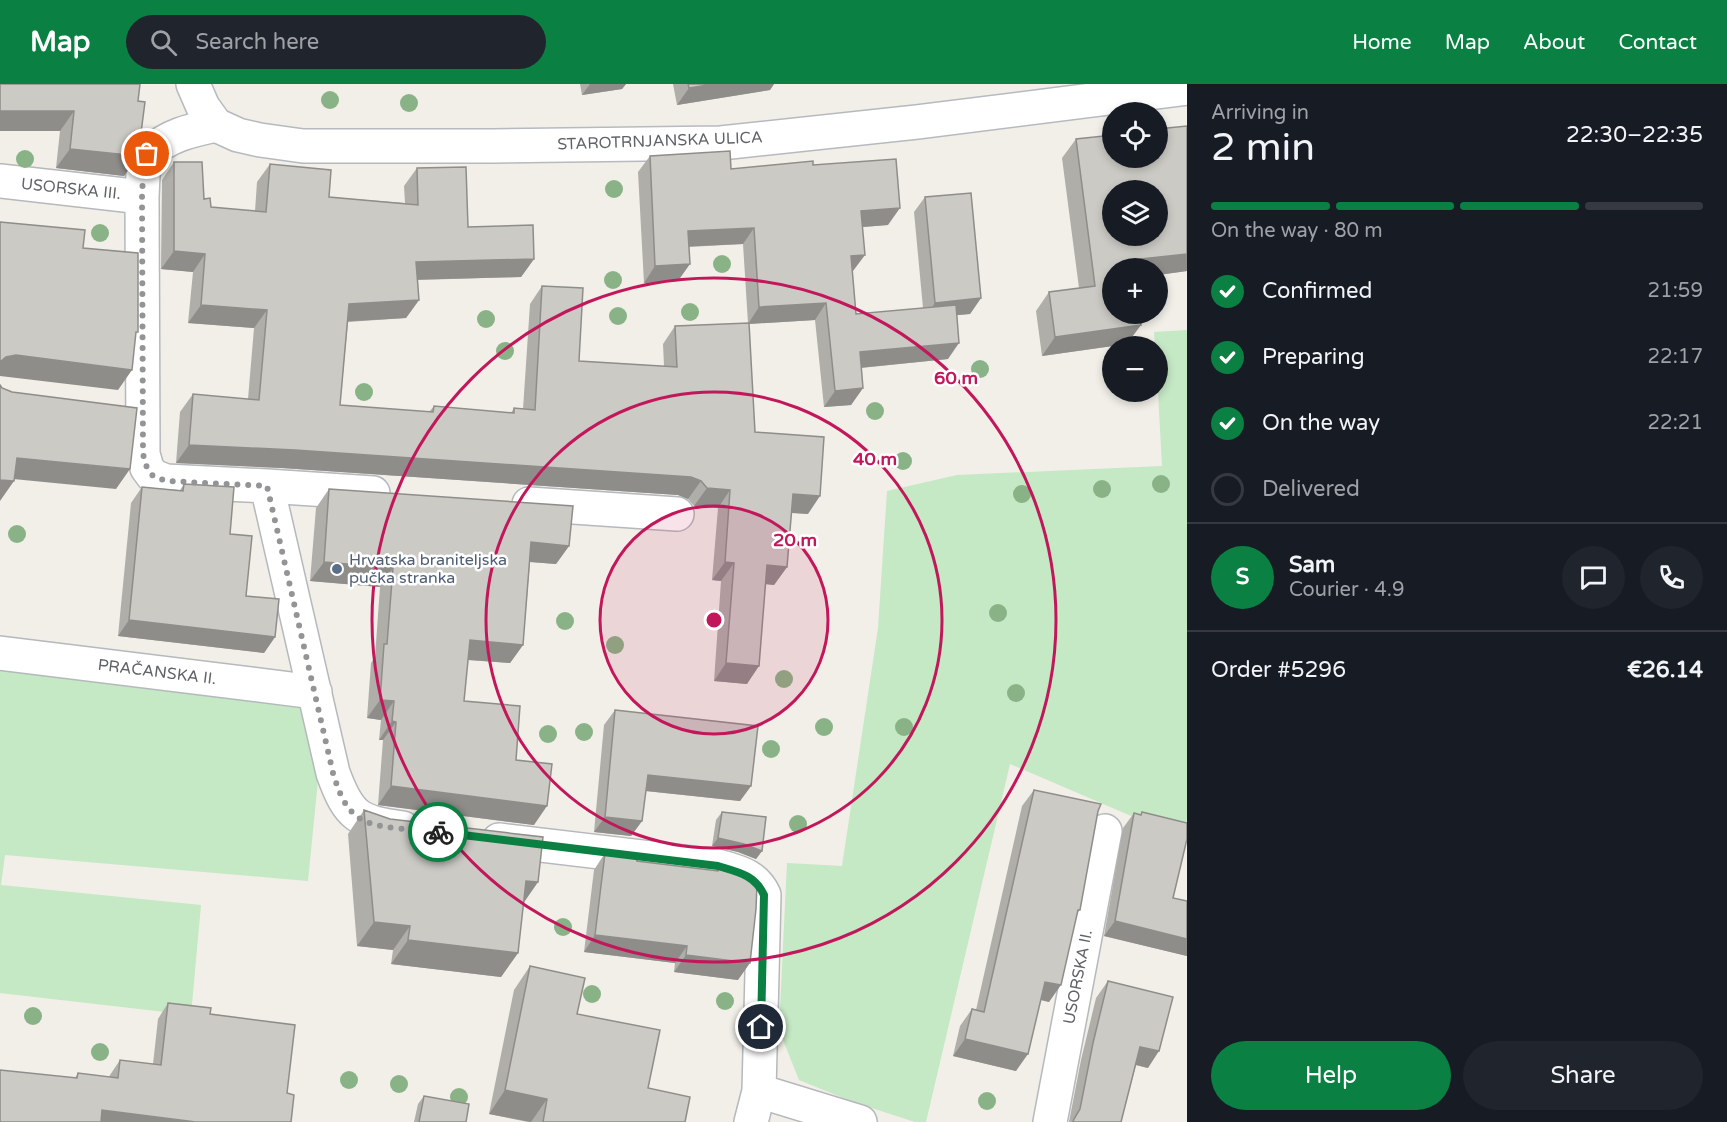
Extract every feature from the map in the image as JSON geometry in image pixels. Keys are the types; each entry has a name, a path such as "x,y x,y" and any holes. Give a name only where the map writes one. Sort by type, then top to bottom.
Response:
{"street":[{"path":"193,84 203,107 216,124 183,132 162,142 147,154 143,175 130,410 147,468 153,476 166,481 408,495"},
{"name":"STAROTRNJANSKA ULICA","path":"216,124 238,135 260,141 303,146 493,146 721,142 917,122 1187,88"},
{"name":"USORSKA III.","path":"0,181 142,197"},
{"path":"267,486 333,773 342,798 358,817 375,824 434,831"},
{"path":"501,502 677,514"},
{"name":"PRAČANSKA II.","path":"0,653 315,692"},
{"name":"USORSKA II.","path":"1050,1122 1105,831"},
{"path":"470,836 718,866 745,874 759,884 764,895 759,1091 751,1122"},
{"path":"759,1091 860,1122"}],"green space":[{"path":"1187,330 1187,840 1010,764 926,1122 915,1122 853,1102 799,1080 779,1030 787,863 842,866 878,628 887,491 957,475 1162,466 1159,402 1168,402 1168,336 1154,336 1154,332"},
{"path":"0,669 305,705 318,780 308,881 5,855 1,885 201,905 191,1015 0,993"}],"building":[{"path":"0,84 140,84 138,101 145,102 138,156 70,149 74,111 0,111"},
{"path":"688,84 714,84 689,88"},
{"path":"1187,126 1187,254 1150,258 1102,258 1102,324 1141,325 1055,337 1049,292 1095,286 1076,139 1102,136 1102,168 1168,168 1168,128"},
{"path":"730,151 731,169 813,161 813,165 896,159 900,208 861,211 865,255 851,256 856,314 956,305 959,343 860,352 863,388 835,391 826,303 759,307 754,228 688,231 690,264 655,266 650,156"},
{"path":"174,162 202,162 204,199 210,198 211,207 266,212 270,164 331,170 329,197 418,205 417,168 466,167 468,227 533,225 534,259 416,262 419,300 349,304 340,405 433,412 434,406 514,413 514,408 535,410 542,286 583,288 579,361 677,367 675,326 749,323 755,432 824,437 820,496 793,494 787,567 767,565 759,666 726,663 734,563 725,562 730,490 707,488 701,481 691,477 189,445 193,394 259,400 267,310 201,305 205,254 174,251"},
{"path":"971,193 981,298 935,303 925,197"},
{"path":"0,222 85,230 83,248 138,253 138,332 136,332 132,370 16,355 6,357 0,362"},
{"path":"0,385 12,392 137,408 130,469 17,458 14,481 0,480"},
{"path":"184,484 234,487 230,534 252,536 246,596 279,599 275,637 129,620 142,487 183,491"},
{"path":"329,489 573,506 569,546 531,542 523,645 470,640 464,701 520,706 516,760 552,764 547,806 391,786 396,722 392,721 394,701 380,700 393,568 324,562"},
{"path":"615,710 758,726 751,786 648,775 642,821 605,817"},
{"path":"1034,790 1101,804 1080,910 1078,910 1061,985 1045,982 1028,1054 965,1039 972,1009 984,1012"},
{"path":"364,810 390,819 543,837 538,882 526,881 518,953 408,940 410,926 374,922"},
{"path":"722,812 766,817 762,851 718,838"},
{"path":"1142,812 1187,823 1187,839 1173,898 1187,901 1187,939 1115,921 1134,813 1141,815"},
{"path":"605,853 638,857 637,861 718,871 719,867 752,877 757,883 750,963 686,955 687,946 595,935"},
{"path":"530,966 585,978 577,1014 660,1030 648,1088 690,1097 685,1122 543,1122 547,1099 505,1090"},
{"path":"1108,981 1173,997 1159,1051 1140,1047 1121,1122 1073,1122 1080,1109"},
{"path":"168,1003 211,1008 210,1014 295,1025 287,1093 294,1095 291,1122 196,1122 102,1110 101,1122 0,1122 0,1070 77,1078 78,1073 118,1078 120,1060 161,1065"},
{"path":"424,1096 469,1104 466,1122 419,1122"}],"way so far":[{"path":"147,154 142,197 142,412 143,454 147,468 153,476 166,481 267,486 333,773 342,798 358,817 375,824 438,832"}],"place":[{"name":"Hrvatska braniteljska pučka stranka","path":"337,569"}],"route":[{"path":"438,832 718,866 745,874 759,884 764,895 761,1027"}]}
